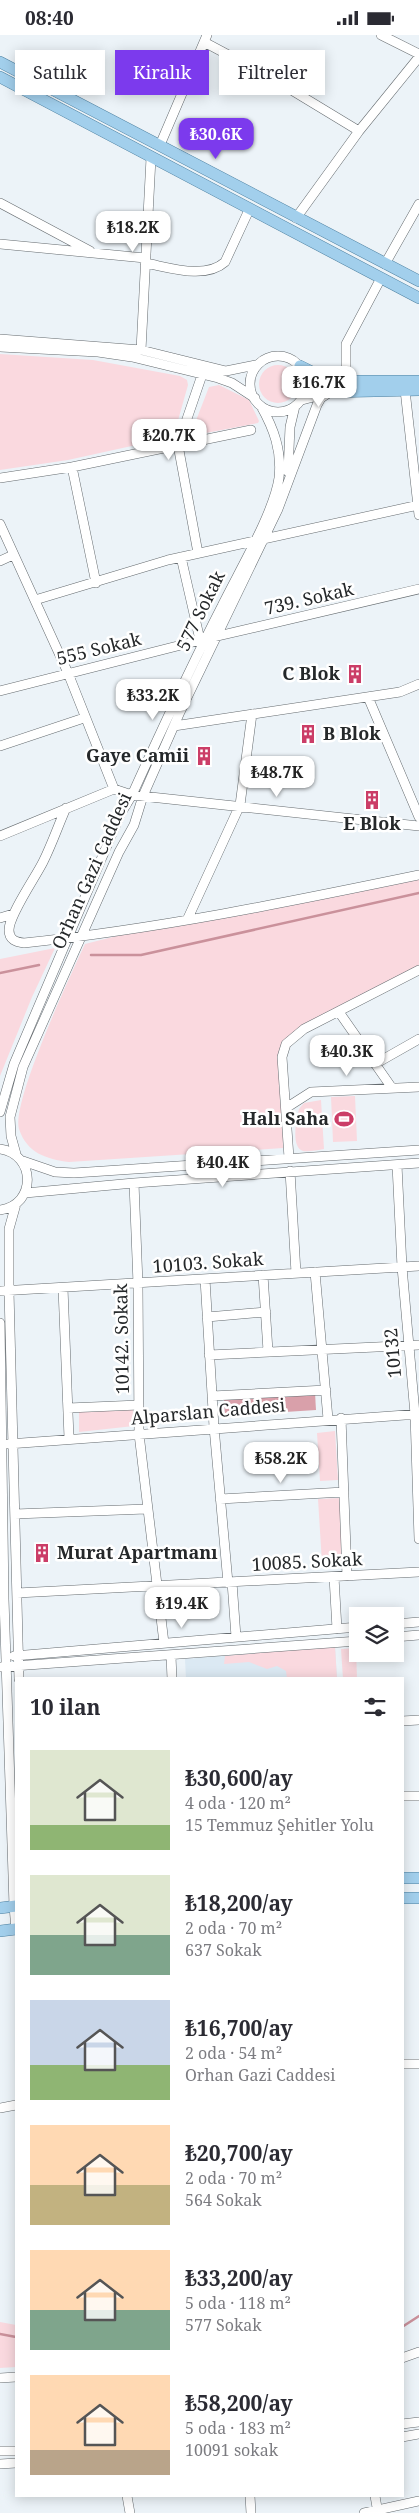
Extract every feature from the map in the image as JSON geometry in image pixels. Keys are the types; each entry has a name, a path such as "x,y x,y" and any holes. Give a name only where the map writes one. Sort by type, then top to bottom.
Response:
{"main road":[{"path":"0,62 419,281"},
{"path":"0,77 419,299"},
{"path":"300,366 328,380 419,381"},
{"path":"330,392 419,390"},
{"path":"404,1878 419,1878"},
{"path":"404,1898 419,1898"},
{"path":"0,1907 15,1906"},
{"path":"0,1931 15,1929"}],"street":[{"path":"296,218 359,131 419,55 381,35"},
{"path":"160,145 206,38 359,131"},
{"path":"141,350 151,158"},
{"path":"0,203 95,253"},
{"path":"386,264 419,204"},
{"path":"0,243 95,253 198,271 221,266 249,210"},
{"path":"346,381 346,344 380,279"},
{"path":"0,339 141,350 226,371 256,365 270,357 279,356 289,359 300,366 305,380 290,427 286,484"},
{"path":"0,347 98,352 132,357 232,383 255,398"},
{"path":"256,365 250,383 251,392 261,406 278,412 330,392"},
{"path":"198,553 178,445 202,375"},
{"path":"35,600 181,557 259,539 418,509 405,390"},
{"name":"Orhan Gazi Caddesi","path":"25,1193 29,1177 19,1157 10,1124 15,1093 36,1036 119,852 134,825 143,796 217,636 259,539 278,509 317,405 321,398 330,392"},
{"name":"577 Sokak","path":"68,939 120,815 132,795 202,639 259,539 278,483 280,458 272,426 261,406"},
{"path":"0,478 72,467 251,430"},
{"path":"72,467 96,583"},
{"path":"0,524 68,673 84,718 114,789"},
{"path":"0,561 13,555"},
{"path":"181,557 202,639"},
{"name":"739. Sokak","path":"202,639 419,589"},
{"name":"555 Sokak","path":"0,691 202,639"},
{"path":"174,726 400,693 419,684"},
{"path":"368,697 419,817"},
{"path":"188,918 240,805 252,714"},
{"path":"0,746 84,718"},
{"path":"0,836 114,789 132,795 240,805 419,826"},
{"path":"66,808 32,885 13,914 9,928 12,939 17,942 80,938 419,875"},
{"path":"0,918 13,914"},
{"name":"Orhan Gazi Caddesi","path":"0,1112 14,1064 68,939"},
{"path":"289,1158 282,1057 286,1044 304,1029 419,970"},
{"path":"338,1012 392,1088"},
{"path":"375,1064 419,1039"},
{"path":"286,1107 310,1092 419,1087"},
{"path":"0,1149 55,1172 74,1173 419,1150"},
{"path":"20,1677 15,1514 4,1291 9,1229 16,1204 25,1193 290,1171 419,1163"},
{"name":"10132","path":"397,1165 402,1267 417,1414 419,1539"},
{"path":"290,1171 296,1273"},
{"name":"10142. Sokak","path":"134,1183 138,1284 139,1434 146,1509 164,1643"},
{"path":"0,1210 16,1204"},
{"name":"10103. Sokak","path":"4,1291 419,1266"},
{"path":"314,1272 328,1419"},
{"path":"263,1275 268,1351"},
{"path":"205,1279 220,1499 236,1637"},
{"path":"62,1288 69,1438"},
{"path":"207,1317 266,1312"},
{"path":"0,1323 2,1599 7,1657 4,1667 15,1906"},
{"path":"209,1355 322,1348 419,1345"},
{"path":"212,1396 326,1390"},
{"path":"68,1408 139,1405"},
{"name":"Alparslan Caddesi","path":"1,1447 12,1442 417,1414"},
{"path":"341,1418 347,1576"},
{"path":"220,1499 344,1492"},
{"path":"15,1514 146,1509"},
{"name":"10085. Sokak","path":"17,1593 419,1572"},
{"path":"334,1577 337,1629"},
{"path":"404,1623 419,1622"},
{"path":"7,1657 349,1628"},
{"path":"404,1636 419,1635"},
{"path":"4,1667 349,1642"},
{"path":"171,1656 172,1677"},
{"path":"404,1721 419,1720"},
{"path":"404,1796 419,1796"},
{"path":"404,2064 419,2064"},
{"path":"0,2108 15,2105"},
{"path":"404,2358 419,2352"},
{"path":"0,2378 15,2377"},
{"path":"404,2424 419,2422"},
{"path":"404,2437 419,2434"},
{"path":"0,2451 15,2451"},
{"path":"0,2464 15,2463"},
{"path":"127,2497 130,2513"},
{"path":"250,2497 252,2513"},
{"path":"375,2497 378,2512"},
{"path":"364,2513 378,2512 419,2501"}],"shaded area":[{"path":"0,354 93,360 180,376 187,380 188,385 175,431 168,438 68,460 0,470"},
{"path":"278,365 291,371 297,384 291,397 278,403 265,397 259,384 265,371"},
{"path":"219,385 249,400 259,421 258,423 190,436 209,387"},
{"path":"419,875 419,970 339,1012 286,1044 282,1057 283,1148 69,1162 45,1157 27,1144 19,1129 19,1115 24,1093 44,1038 85,944 188,918"},
{"path":"55,948 32,997 0,1076 0,959"},
{"name":"Halı Saha","path":"355,1096 357,1141 333,1142 331,1097"},
{"path":"321,1100 324,1149 303,1151 299,1148 295,1138 299,1109 304,1103"},
{"path":"315,1393 316,1410 225,1416 224,1399"},
{"path":"133,1409 134,1426 79,1432 79,1410"},
{"path":"335,1431 338,1480 320,1481 317,1433"},
{"path":"340,1498 344,1561 322,1563 318,1499"},
{"path":"335,1646 337,1677 186,1677 185,1659"},
{"path":"335,1646 337,1677 287,1677 286,1671 277,1666 267,1669 249,1662 224,1664 225,1656"},
{"path":"349,1648 349,1662 356,1662 357,1677 343,1677 341,1649"},
{"path":"0,2322 15,2325 15,2367 0,2368"}],"waterway":[{"path":"91,955 141,955 419,893"},
{"path":"0,973 39,965"},
{"path":"404,2326 419,2316"},
{"path":"0,2334 15,2337"}],"place":[{"name":"C Blok","path":"355,674"},
{"name":"B Blok","path":"308,734"},
{"name":"Gaye Camii","path":"204,756"},
{"name":"E Blok","path":"372,800"},
{"name":"Halı Saha","path":"344,1119"},
{"name":"Murat Apartmanı","path":"42,1553"}]}
